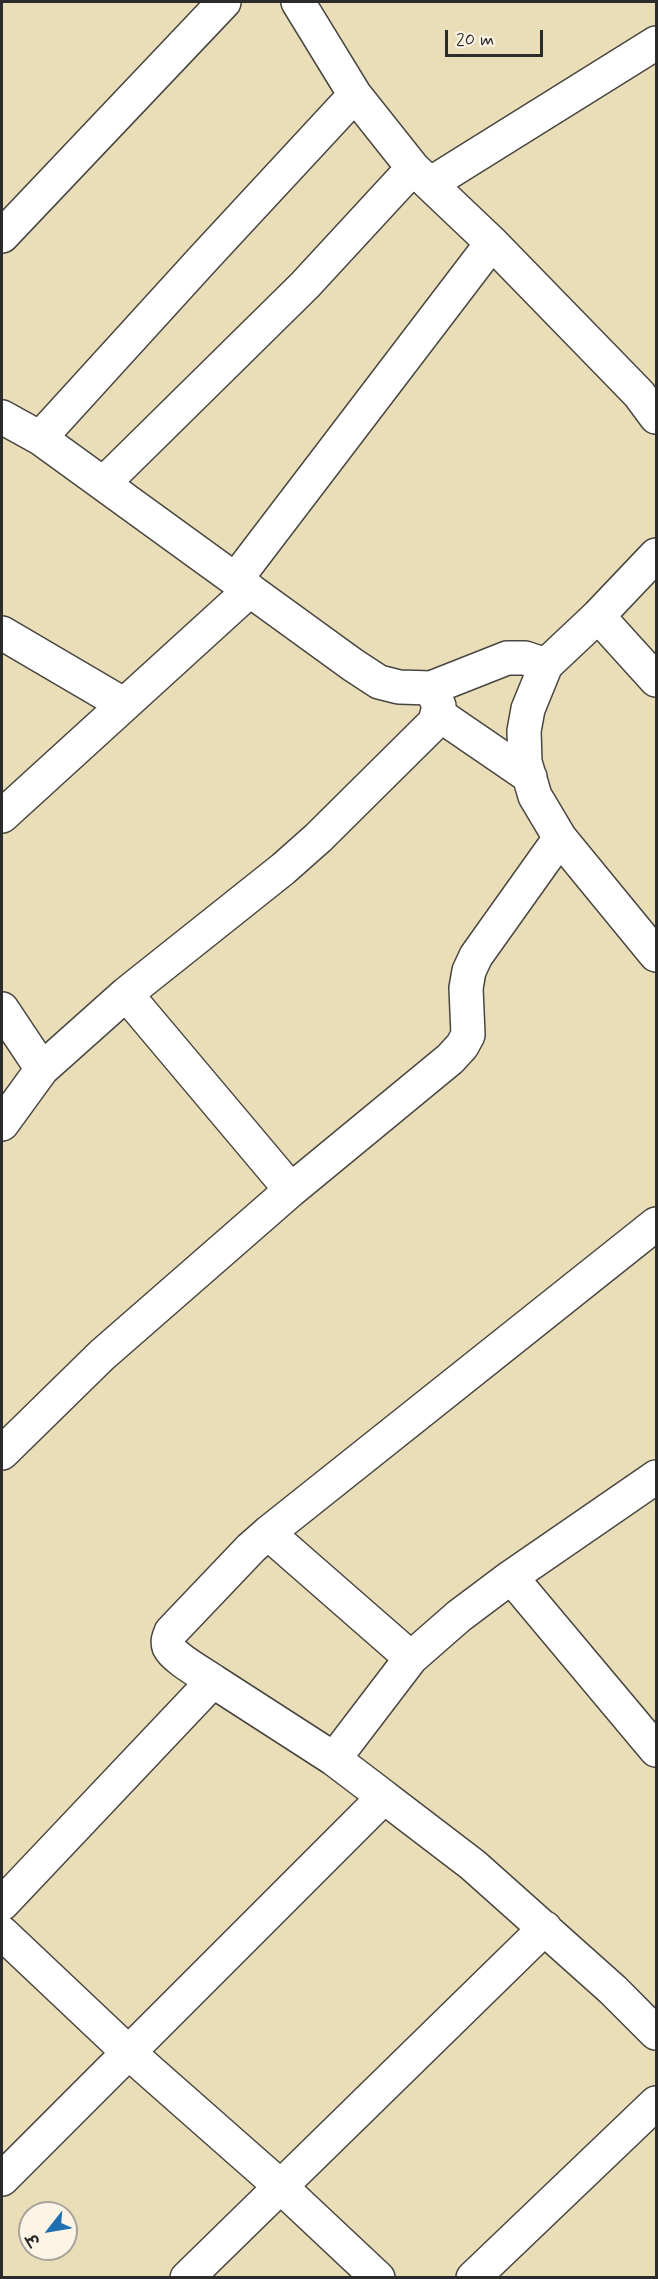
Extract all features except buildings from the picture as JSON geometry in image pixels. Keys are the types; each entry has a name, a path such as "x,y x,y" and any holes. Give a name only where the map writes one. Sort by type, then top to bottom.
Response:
{"street":[{"path":"2,236 224,2"},
{"path":"298,2 356,95 422,176 492,243 639,394 657,417"},
{"path":"104,483 305,285 422,176 657,43"},
{"path":"40,438 356,95"},
{"path":"2,816 123,704 243,585 492,243"},
{"path":"2,417 40,438 379,682 435,701 530,777"},
{"path":"657,555 546,665 528,709 524,731 525,762 535,796 560,838 657,956"},
{"path":"598,616 657,680"},
{"path":"2,633 123,704"},
{"path":"435,701 507,658 525,658 546,665"},
{"path":"2,1125 42,1069 126,994 283,869 318,838 435,722 435,701"},
{"path":"2,1453 102,1354 291,1190 450,1059 462,1046 468,1035 466,988 469,971 476,956 560,838"},
{"path":"126,994 291,1190"},
{"path":"2,1009 42,1069"},
{"path":"657,1224 268,1533 171,1632 168,1639 169,1647 174,1653 213,1681 334,1759 473,1865 613,1990 657,2033"},
{"path":"334,1759 411,1658 459,1616 511,1577 657,1477"},
{"path":"268,1533 411,1658"},
{"path":"511,1577 657,1750"},
{"path":"2,1904 213,1681"},
{"path":"2,2179 384,1797"},
{"path":"187,2277 545,1928"},
{"path":"2,1933 129,2052 280,2186 378,2277"},
{"path":"473,2277 657,2103"}]}
